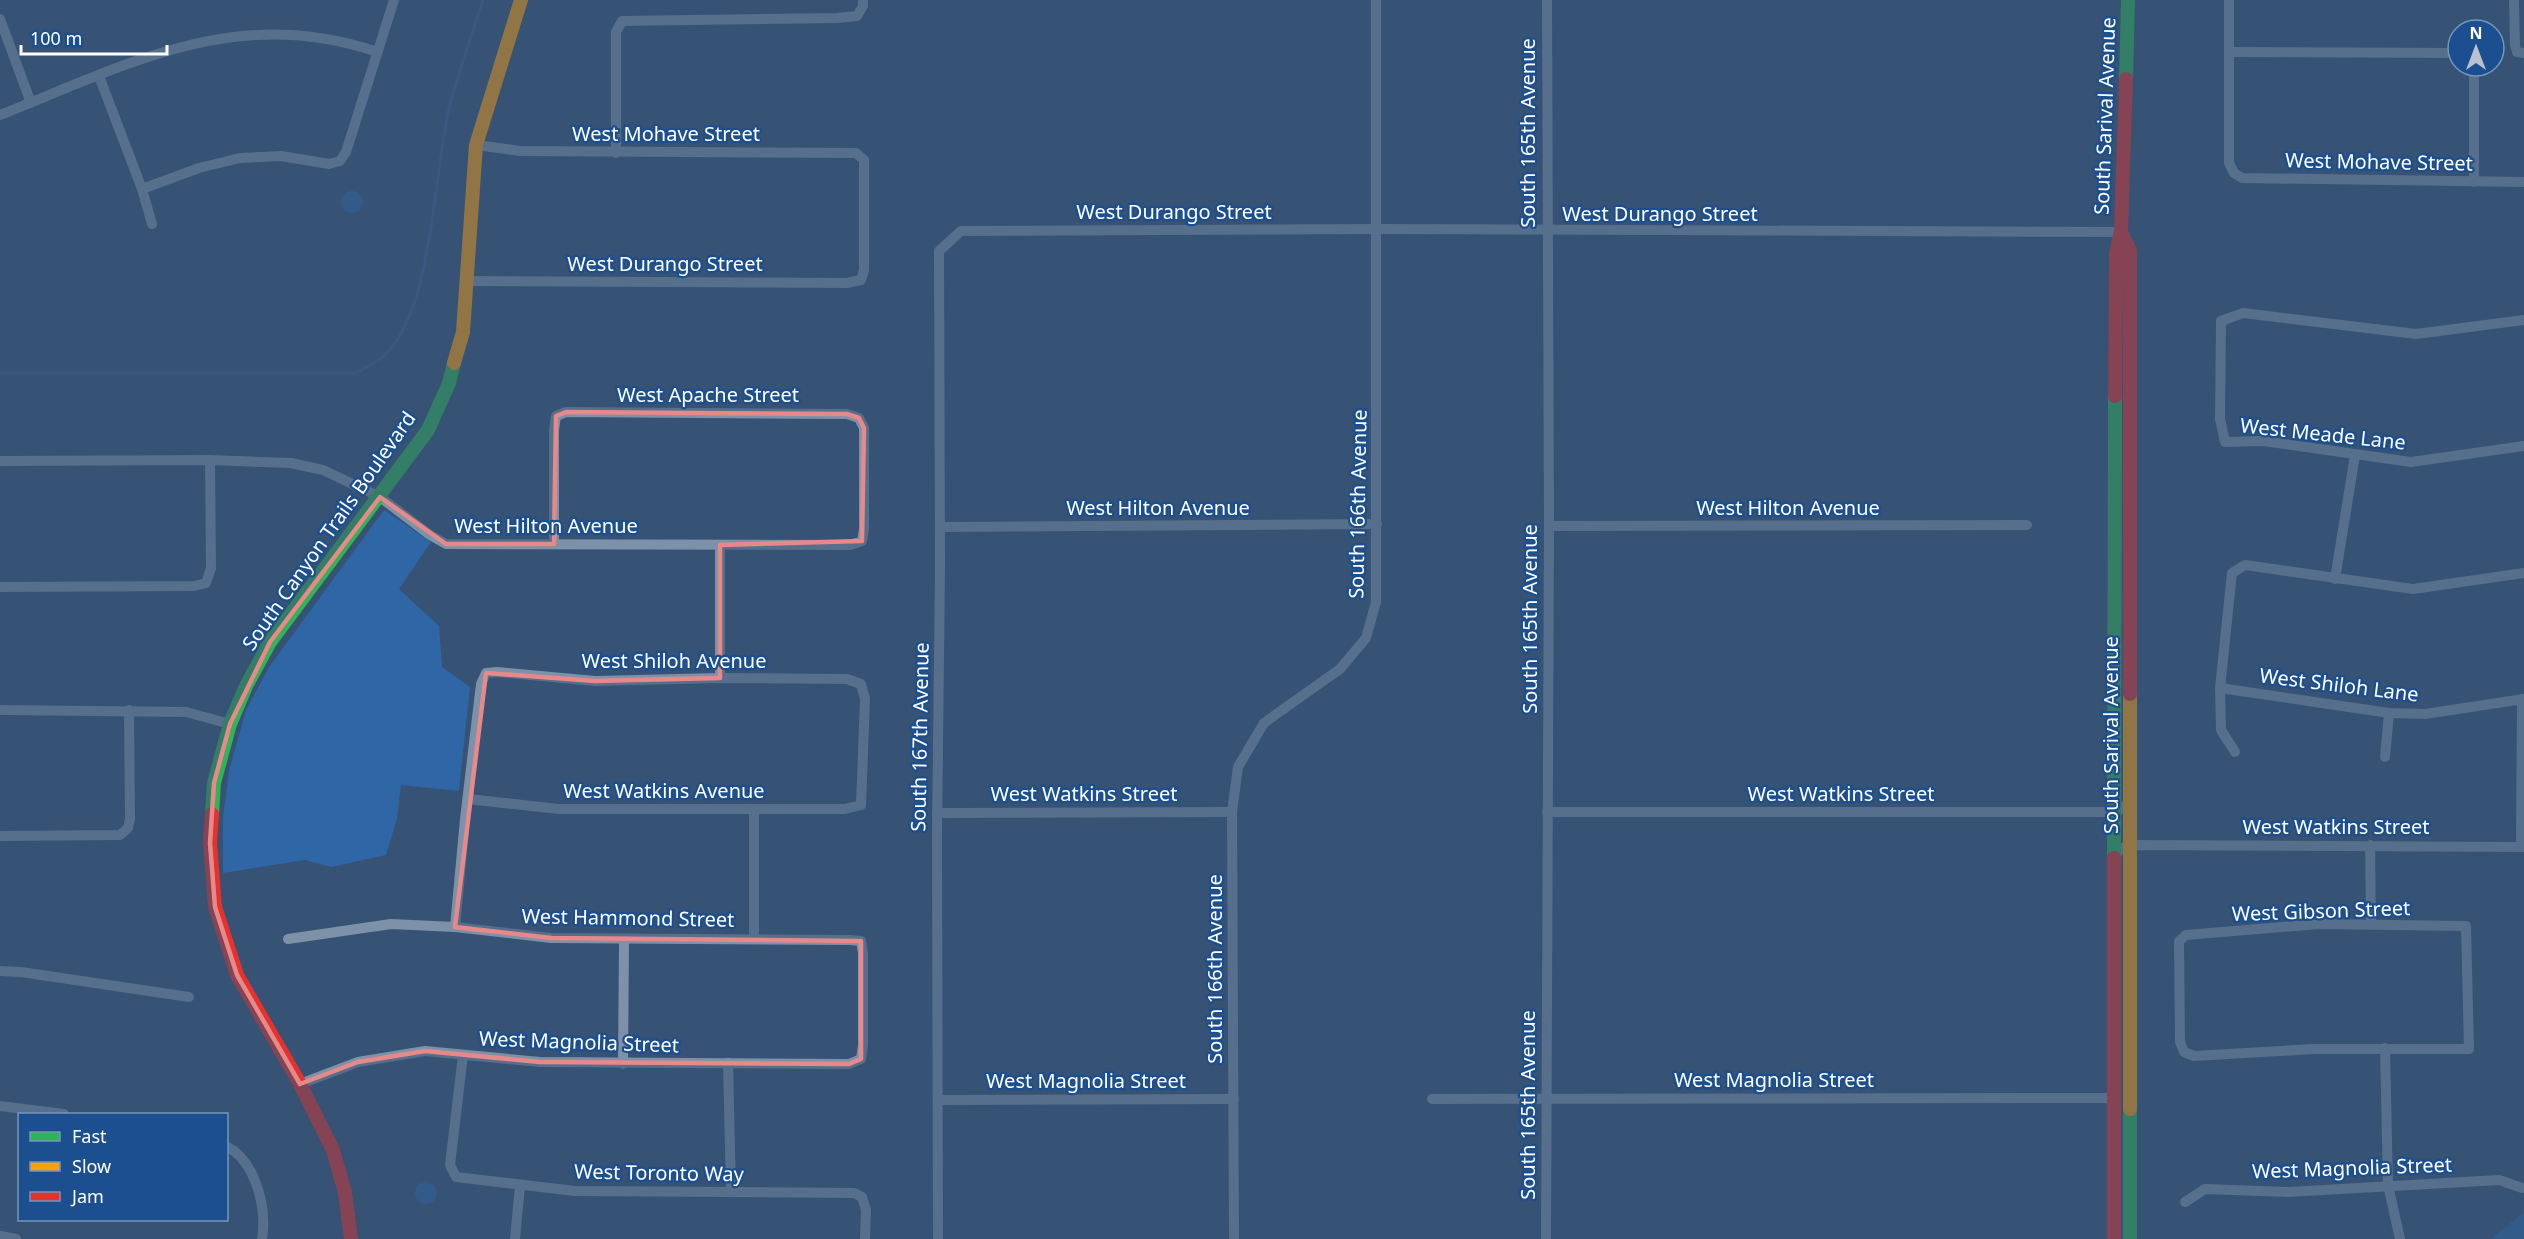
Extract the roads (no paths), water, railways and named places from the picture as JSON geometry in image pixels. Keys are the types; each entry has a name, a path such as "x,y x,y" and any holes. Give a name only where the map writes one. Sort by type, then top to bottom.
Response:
{"main road":[{"name":"South Canyon Trails Boulevard","path":"351,1239 345,1193 333,1150 300,1084 237,975 215,907 210,843 214,783 230,724 246,686 270,642 428,430 449,384 463,332 476,145 521,0"},
{"name":"South Sarival Avenue","path":"2114,1239 2115,321 2116,253 2121,232 2128,0"},
{"name":"South Sarival Avenue","path":"2121,232 2130,250 2130,1239"},
{"path":"2115,1098 2130,1098"}],"street":[{"path":"142,189 199,168 240,158 281,156 328,164 340,162 346,152 394,0"},
{"path":"616,153 616,32 622,21 856,16 862,6 862,0"},
{"name":"South 166th Avenue","path":"1234,1239 1232,812 1238,767 1264,723 1340,669 1366,638 1376,602 1376,0"},
{"name":"South 165th Avenue","path":"1546,1239 1549,526 1546,231 1547,0"},
{"path":"2229,0 2230,52 2446,53"},
{"path":"2514,0 2515,45 2521,52"},
{"path":"0,19 31,103"},
{"path":"0,115 170,49 207,39 240,35 310,36 345,42 377,52"},
{"name":"West Mohave Street","path":"2230,52 2229,164 2234,173 2242,178 2524,182"},
{"path":"99,76 142,189 152,224"},
{"path":"2475,78 2475,182"},
{"name":"West Mohave Street","path":"476,145 520,151 856,153 864,160 864,270 861,280"},
{"name":"West Durango Street","path":"949,240 961,231 1377,229 2121,232"},
{"name":"South 167th Avenue","path":"938,1239 939,251 949,240"},
{"name":"West Durango Street","path":"468,281 847,283 861,280"},
{"name":"West Meade Lane","path":"2524,321 2416,334 2243,313 2221,321 2220,419 2225,442 2263,441 2411,462 2524,446"},
{"name":"West Apache Street","path":"554,544 555,416 566,412 847,414 859,418 864,428 862,541"},
{"path":"2335,579 2355,455"},
{"path":"0,587 194,586 206,583 210,568 210,460"},
{"name":"West Hilton Avenue","path":"0,461 291,462 323,470 380,497 430,535 446,544 850,545 862,541"},
{"name":"West Hilton Avenue","path":"939,527 1377,524"},
{"name":"West Hilton Avenue","path":"1549,526 2027,525"},
{"path":"720,545 720,678"},
{"path":"2235,752 2221,730 2220,688 2232,573 2245,565 2413,589 2524,573"},
{"name":"West Shiloh Avenue","path":"468,799 481,684 486,673 497,672 595,681 720,678 848,679 861,684 865,699 861,805"},
{"name":"West Shiloh Lane","path":"2220,688 2389,712 2425,714 2523,699"},
{"path":"2523,699 2523,847"},
{"path":"0,710 186,712 230,724"},
{"path":"0,836 120,835 128,828 130,819 129,710"},
{"path":"2385,757 2389,712"},
{"path":"455,927 468,799"},
{"name":"West Watkins Avenue","path":"468,799 559,809 845,809 861,805"},
{"path":"2116,812 2131,801"},
{"path":"754,809 754,939"},
{"name":"West Watkins Street","path":"937,813 1232,812"},
{"name":"West Watkins Street","path":"1547,812 2116,812"},
{"path":"2370,845 2371,924"},
{"path":"2116,855 2120,849 2131,846"},
{"name":"West Watkins Street","path":"2131,846 2523,847"},
{"name":"West Hammond Street","path":"288,939 391,924 455,927 551,938 861,941 863,953 861,1059"},
{"name":"West Gibson Street","path":"2319,924 2371,924 2466,926 2469,1049 2314,1049 2194,1056 2184,1052 2180,1042 2179,942 2186,935 2319,924"},
{"path":"623,1064 624,939"},
{"path":"0,972 32,973 189,997"},
{"path":"2385,1048 2388,1185 2400,1239"},
{"name":"West Magnolia Street","path":"300,1084 358,1062 425,1051 540,1062 623,1064 849,1064 861,1059"},
{"name":"West Toronto Way","path":"463,1055 450,1165 456,1177 575,1191 854,1193 862,1197 866,1210 865,1239"},
{"path":"728,1063 730,1192"},
{"name":"West Magnolia Street","path":"1432,1099 2115,1098"},
{"name":"West Magnolia Street","path":"938,1100 1234,1099"},
{"path":"0,1106 56,1113"},
{"path":"228,1147 237,1151 251,1173 265,1223 262,1239"},
{"name":"West Magnolia Street","path":"2185,1202 2205,1189 2288,1192 2499,1180 2522,1188"},
{"path":"515,1239 520,1186"},
{"path":"0,1236 16,1239"}],"waterway":[{"path":"0,373 357,373 384,356 402,332 414,305 429,240 448,113 483,0"}]}
